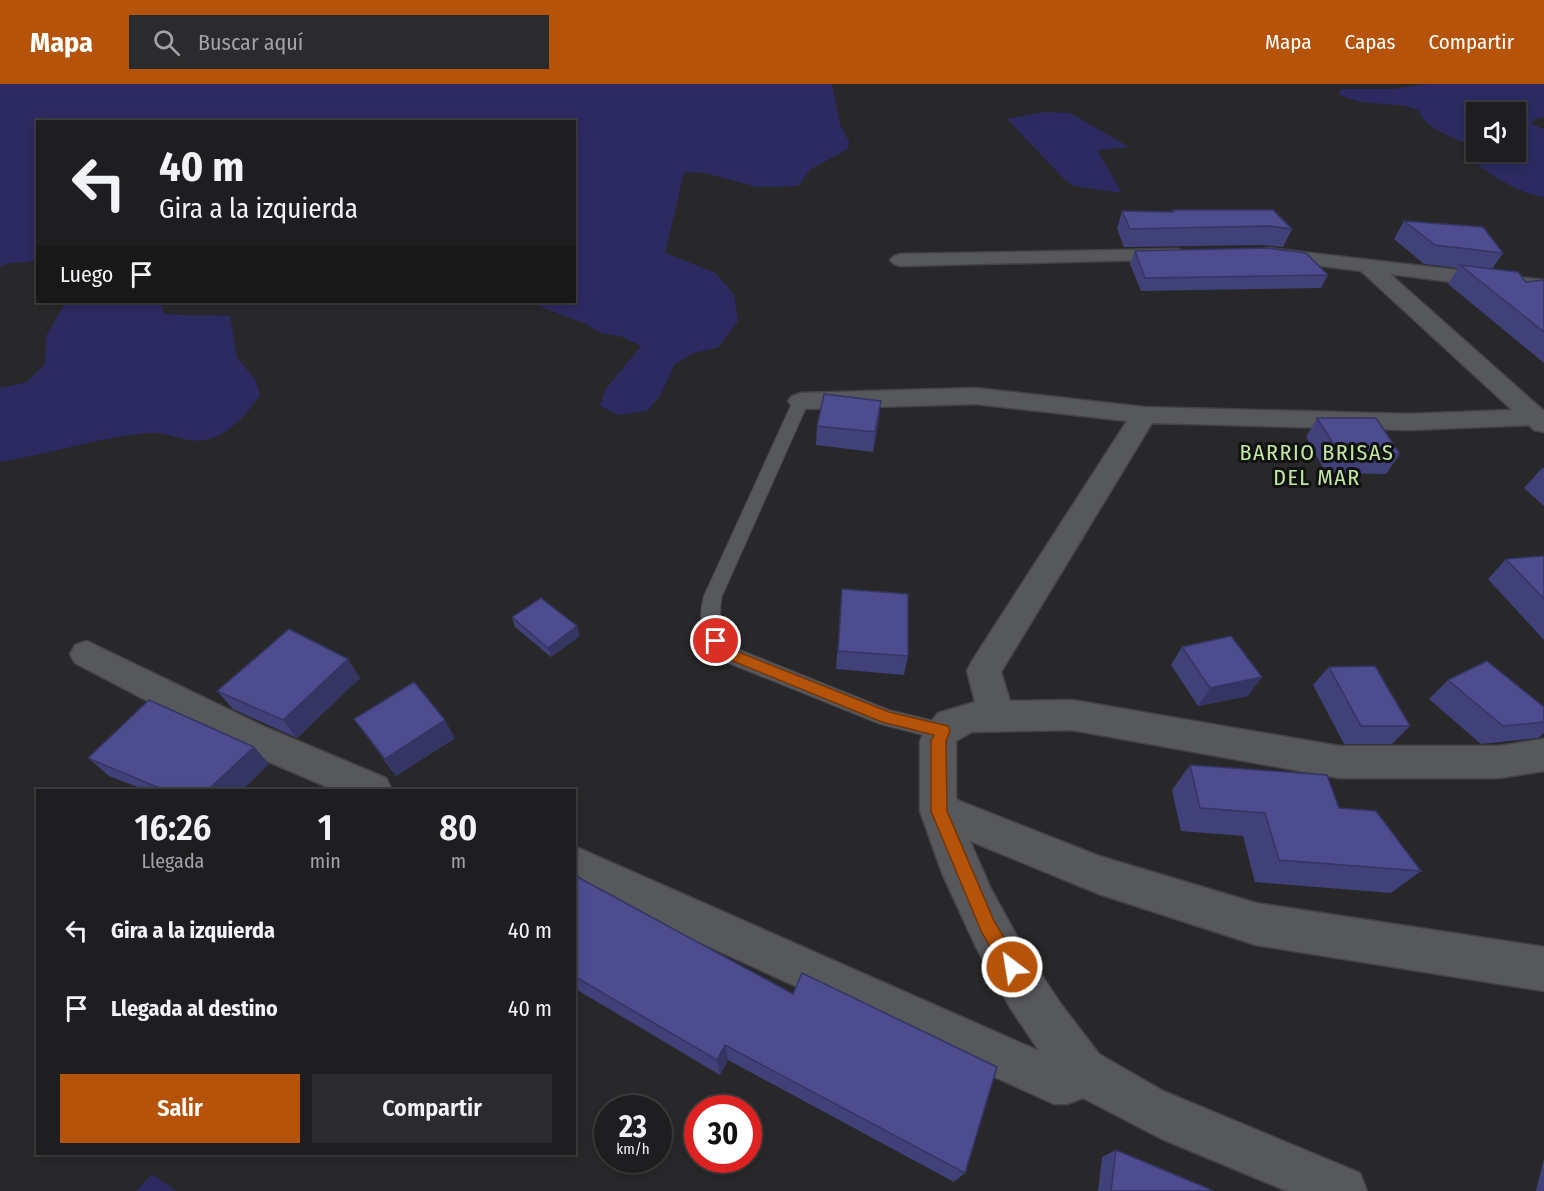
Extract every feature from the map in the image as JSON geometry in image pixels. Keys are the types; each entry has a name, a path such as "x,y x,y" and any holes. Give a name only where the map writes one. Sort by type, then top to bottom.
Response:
{"street":[{"path":"1249,254 1367,265 1544,287"},
{"path":"901,260 1201,255"},
{"path":"1367,265 1539,421"},
{"path":"801,400 975,396 1144,415 1409,422 1539,421"},
{"path":"997,716 984,671 1144,415"},
{"path":"87,654 252,738 371,789"},
{"path":"1342,1191 1298,1168 1138,1104 1084,1072 1048,1027 988,927 939,811 938,741 943,731 951,724 972,717 1072,715 1338,762 1499,762 1544,755"},
{"path":"939,811 1099,875 1256,924 1544,969"},
{"path":"576,867 1054,1082 1067,1081 1084,1072"}],"lane":[{"path":"801,400 713,596 710,606 711,630 723,652 887,718 943,731"}],"shaded area":[{"path":"0,84 832,84 840,125 849,141 848,149 811,169 798,186 757,187 705,173 684,172 665,253 716,273 734,295 738,321 719,347 694,353 675,364 660,396 647,411 619,415 600,406 605,390 641,346 623,337 600,333 586,324 531,303 576,303 576,120 36,120 36,261 9,263 0,267"},
{"path":"1426,84 1544,84 1544,117 1534,119 1531,124 1544,129 1544,197 1515,188 1474,162 1526,162 1526,102 1466,102 1466,144 1432,127 1421,116 1419,110 1399,105 1358,101 1339,94 1341,89 1393,89"},
{"path":"1045,112 1070,113 1129,147 1097,150 1122,193 1073,186 1007,119"},
{"path":"65,303 162,303 163,313 230,316 237,357 256,381 260,395 243,417 229,429 213,438 197,441 156,433 131,435 0,462 0,388 27,382 45,364 46,336"},
{"path":"152,1174 176,1191 136,1191"}],"building":[{"path":"1173,210 1273,210 1292,229 1269,226 1130,229 1122,211 1174,212"},
{"path":"1404,221 1483,227 1503,253 1435,245"},
{"path":"1267,248 1306,253 1328,275 1145,278 1135,251"},
{"path":"1460,265 1518,272 1526,282 1544,280 1544,332"},
{"path":"824,394 881,401 875,432 817,426"},
{"path":"1317,418 1376,418 1400,454 1339,453"},
{"path":"1544,556 1544,599 1506,559"},
{"path":"842,589 908,594 908,656 838,651"},
{"path":"541,598 577,626 548,648 512,617"},
{"path":"289,629 348,659 283,720 217,691"},
{"path":"1231,636 1262,677 1210,688 1182,647"},
{"path":"1487,661 1544,707 1544,722 1503,726 1448,680"},
{"path":"1375,666 1410,726 1361,726 1329,667"},
{"path":"414,682 445,720 385,759 354,719"},
{"path":"149,700 254,747 211,787 212,789 162,789 88,758"},
{"path":"1190,765 1327,775 1339,808 1376,811 1421,871 1279,860 1265,813 1200,808"},
{"path":"576,876 793,994 802,973 997,1067 965,1173 725,1045 717,1060 576,977"},
{"path":"1116,1150 1214,1191 1111,1191"}],"district":[{"name":"BARRIO BRISAS DEL MAR","path":"1317,464"}],"route":[{"path":"716,641 723,652 887,718 943,731 938,741 939,811 988,927 1012,967"}]}
